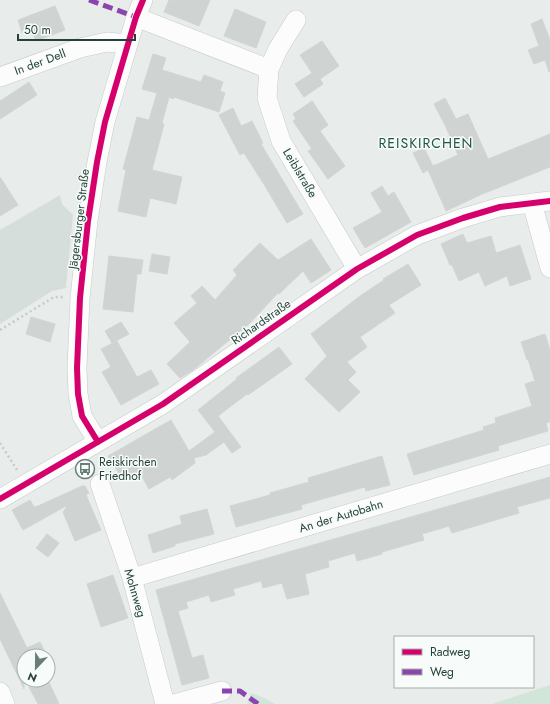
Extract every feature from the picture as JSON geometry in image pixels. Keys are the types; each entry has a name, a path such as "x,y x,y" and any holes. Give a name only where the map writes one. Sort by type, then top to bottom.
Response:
{"street":[{"name":"Jägersburger Straße","path":"98,442 82,416 78,394 77,368 80,298 88,221 105,122 139,9"},
{"path":"139,9 269,69"},
{"name":"Leiblstraße","path":"296,20 278,49 269,69 266,98 281,141 357,268"},
{"name":"In der Dell","path":"0,77 80,48 107,42 128,44"},
{"path":"541,202 550,268"},
{"name":"Richardstraße","path":"0,499 163,404 357,268 416,235 456,220 500,207 541,202"},
{"name":"An der Autobahn","path":"132,578 550,454"},
{"name":"Mohnweg","path":"100,484 132,578 165,704"},
{"path":"0,692 5,704"},
{"path":"174,704 222,692"}],"path":[{"path":"0,330 54,297 68,296 80,298"},
{"path":"0,443 26,484"}],"shaded area":[{"path":"60,195 62,204 73,215 66,288 52,291 0,324 0,230"}],"green space":[{"path":"550,685 550,704 492,704"},
{"path":"251,693 262,697 275,704 247,704"}],"building":[{"path":"169,0 210,0 199,26 164,12"},
{"path":"55,6 65,30 36,41 31,29 22,33 18,20"},
{"path":"235,9 266,22 256,48 224,36"},
{"path":"542,19 550,40 550,72 545,60 534,64 528,50 539,46 531,24"},
{"path":"322,41 339,66 320,79 323,84 304,97 295,84 312,73 300,55"},
{"path":"153,54 166,58 162,70 201,82 204,75 223,82 220,91 225,93 219,112 174,97 173,99 169,97 162,123 164,124 152,170 182,177 176,204 150,198 146,217 118,211 126,170 123,169 137,117 149,120 157,93 142,89"},
{"path":"29,82 37,95 0,119 0,101"},
{"path":"445,98 456,119 468,114 488,159 550,134 550,167 480,195 446,211 428,170 423,173 413,153 424,148 433,166 458,155 434,104"},
{"path":"312,101 328,125 320,131 345,166 328,179 308,151 312,149 293,121 296,119 293,114"},
{"path":"233,108 241,126 252,121 263,143 261,144 303,214 287,223 244,153 240,155 219,115"},
{"path":"0,177 18,205 0,216"},
{"path":"382,186 388,196 394,192 411,222 365,248 353,228 382,212 371,193"},
{"path":"463,234 467,243 491,236 496,253 520,245 531,279 510,286 507,276 485,286 479,272 459,281 441,244"},
{"path":"311,239 331,270 311,283 303,271 279,294 278,293 250,323 193,370 180,378 167,364 190,342 174,323 197,303 191,296 202,286 215,300 237,275 233,270 260,243 278,260"},
{"path":"152,254 170,257 167,274 149,271"},
{"path":"109,256 143,260 141,274 137,274 133,312 103,309"},
{"path":"408,264 421,285 389,305 395,313 360,337 367,347 347,362 356,372 348,380 360,392 339,412 305,379 327,356 311,334 360,296 384,280 383,279"},
{"path":"31,317 55,324 50,342 26,334"},
{"path":"121,322 129,334 112,343 105,331"},
{"path":"545,334 550,350 550,422 546,423 548,431 498,446 499,450 414,475 407,454 484,430 483,427 496,423 495,418 532,406 525,384 535,381 521,342"},
{"path":"117,341 137,377 151,370 159,384 121,405 102,372 111,367 101,349"},
{"path":"279,347 292,364 248,395 247,394 218,416 241,447 232,453 224,442 206,455 194,458 195,463 172,480 170,477 149,489 139,471 123,480 108,456 171,420 189,451 215,432 198,410 237,379 236,378"},
{"path":"382,456 390,485 366,491 365,487 301,505 302,509 236,527 230,506 309,482 308,478"},
{"path":"550,477 550,498 517,507 519,513 452,533 449,526 422,534 424,540 357,561 355,553 328,561 329,567 305,574 309,594 287,599 282,583 263,588 261,581 233,589 235,595 211,602 209,595 186,602 188,608 178,611 192,658 203,655 209,678 182,685 156,590"},
{"path":"85,486 89,493 86,495 101,530 75,541 63,512 68,505 23,530 12,510 30,500 34,507 38,506"},
{"path":"207,509 214,534 175,544 175,546 153,553 148,535 182,524 180,516"},
{"path":"47,534 59,543 48,557 36,548"},
{"path":"113,575 128,618 101,627 87,584"},
{"path":"0,593 27,648 16,648 16,672 0,639"},
{"path":"40,642 43,648 27,648"},
{"path":"30,688 52,688 59,704 38,704"}],"marked path":[{"path":"89,0 136,17"},
{"path":"222,691 240,691 258,704"}],"cycle path":[{"path":"98,442 82,416 78,394 77,368 80,298 88,221 105,122 136,17 143,0"},
{"path":"0,499 163,404 357,269 417,235 463,218 500,207 550,201"}],"place":[{"name":"Reiskirchen Friedhof","path":"85,469"}],"district":[{"name":"REISKIRCHEN","path":"426,143"}]}
